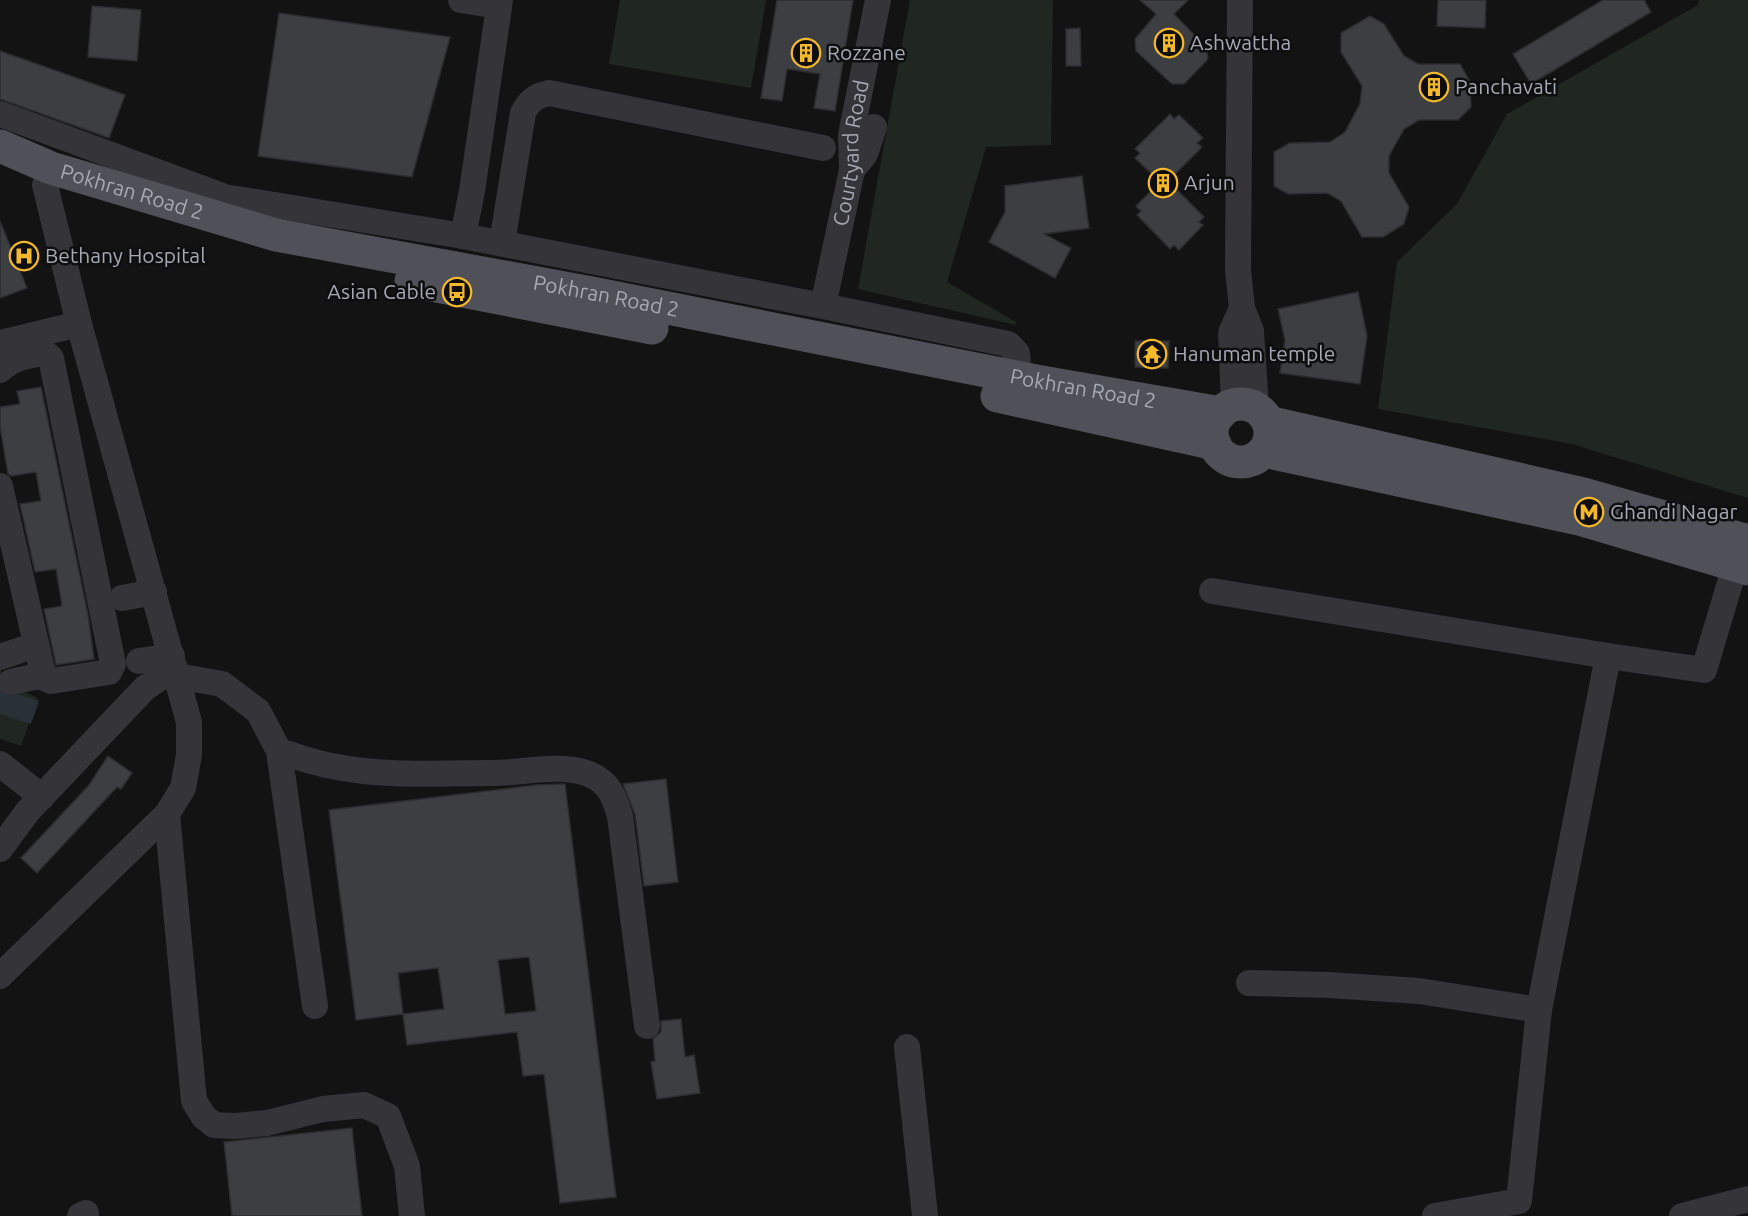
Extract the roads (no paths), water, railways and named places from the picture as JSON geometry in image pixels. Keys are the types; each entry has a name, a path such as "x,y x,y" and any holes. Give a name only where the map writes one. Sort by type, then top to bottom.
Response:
{"main road":[{"name":"Pokhran Road 2","path":"0,146 48,176 160,223 270,256 900,376 1243,424"},
{"name":"Pokhran Road 2","path":"0,165 276,235 597,294 1243,424 1579,519 1678,535 1744,559"}],"street":[{"path":"461,0 499,3 472,191 463,236"},
{"name":"Courtyard Road","path":"823,306 852,170 851,135 878,0"},
{"path":"1240,0 1238,270 1242,308 1231,333 1243,424"},
{"path":"502,243 523,113 528,103 537,95 549,93 823,148"},
{"path":"0,114 225,197 502,243 1008,344 1017,352 1019,378"},
{"path":"852,170 866,153 874,127"},
{"path":"0,976 168,814 183,788 189,755 189,722 79,326 48,176"},
{"path":"0,332 79,326"},
{"path":"0,343 79,326"},
{"path":"56,346 79,326"},
{"path":"0,370 9,361 33,355 45,353 51,358 113,664 109,672 62,680 51,681 44,678 28,640 9,523 0,486"},
{"path":"1212,591 1704,670 1744,559"},
{"path":"122,598 154,592"},
{"path":"0,657 28,640"},
{"path":"1435,1216 1519,1201 1539,1010 1608,656"},
{"path":"140,661 174,667 222,684 258,711 279,752 315,1006"},
{"path":"0,849 28,811 145,688 174,667"},
{"path":"11,681 43,675"},
{"path":"279,752 332,766 391,773 507,773 559,770 587,773 604,781 614,796 620,816 647,1026"},
{"path":"0,764 42,797"},
{"path":"168,814 194,1101 204,1117 214,1125 267,1123 323,1109 364,1105 388,1116 407,1166 412,1216"},
{"path":"1250,982 1419,991 1539,1010"},
{"path":"907,1047 925,1216"},
{"path":"1682,1216 1748,1199"}],"place":[{"name":"Ashwattha","path":"1169,43"},
{"name":"Rozzane","path":"806,53"},
{"name":"Panchavati","path":"1434,87"},
{"name":"Arjun","path":"1163,183"},
{"name":"Bethany Hospital","path":"24,256"},
{"name":"Asian Cable","path":"457,292"},
{"name":"Hanuman temple","path":"1152,354"},
{"name":"Ghandi Nagar","path":"1589,512"}]}
